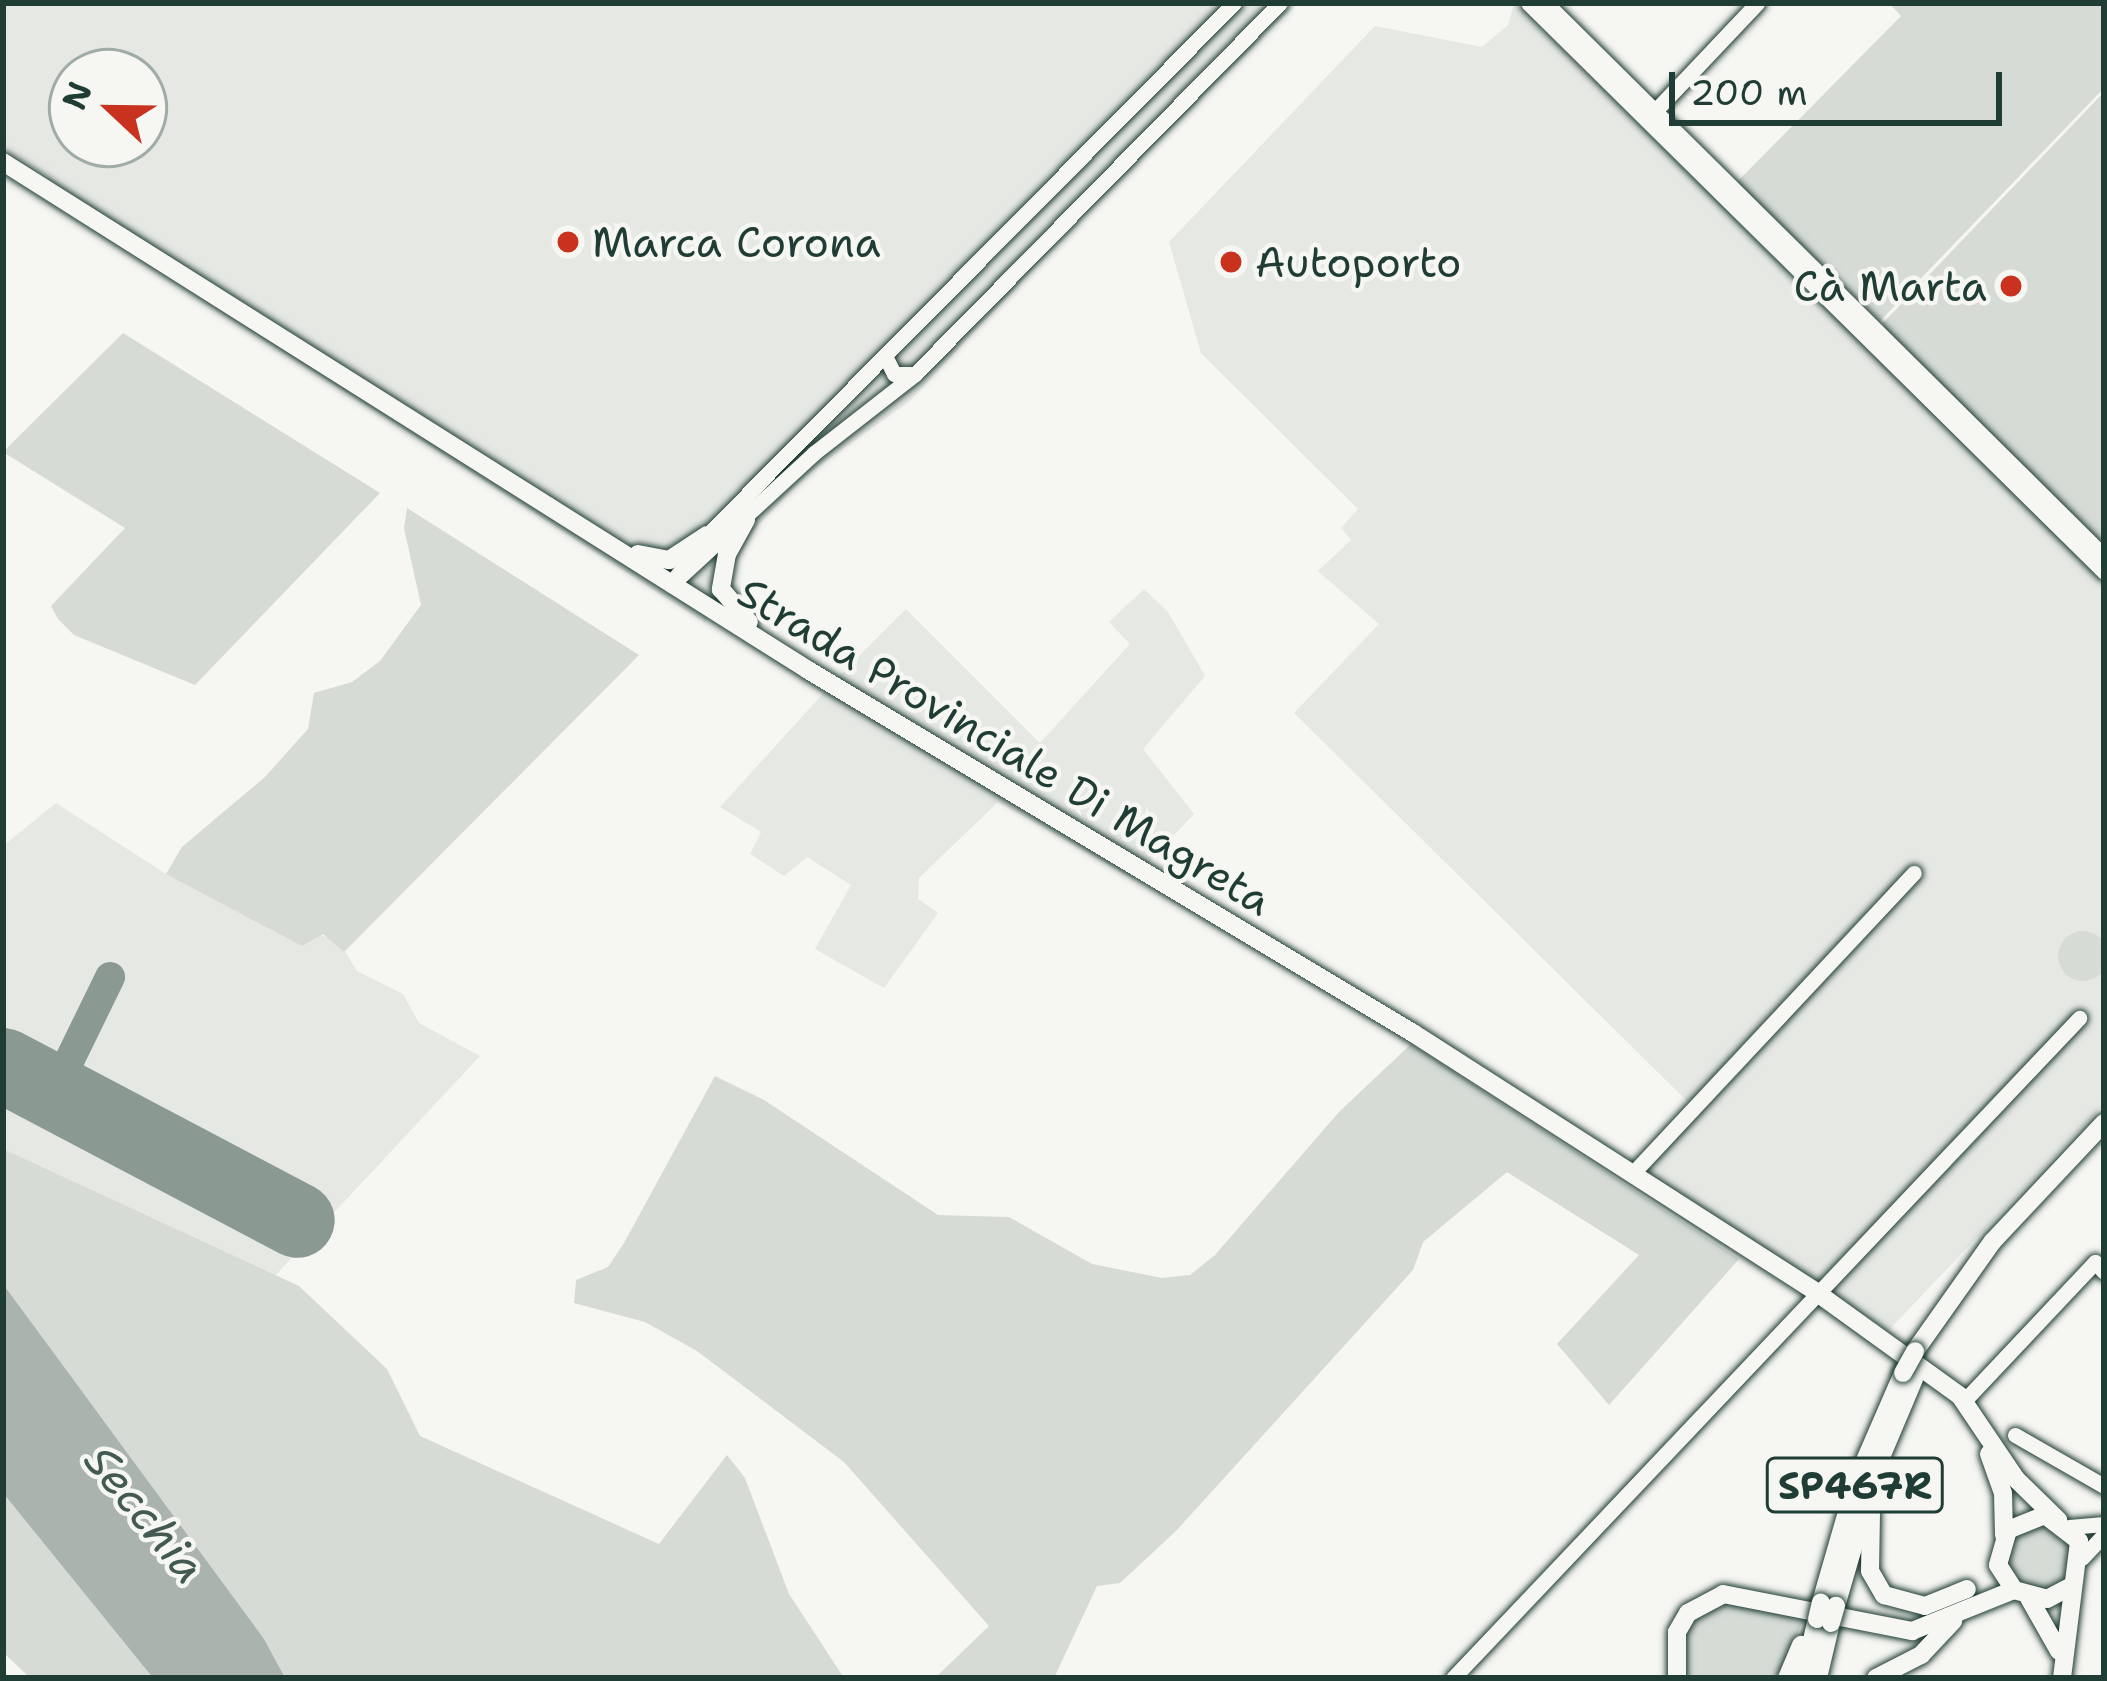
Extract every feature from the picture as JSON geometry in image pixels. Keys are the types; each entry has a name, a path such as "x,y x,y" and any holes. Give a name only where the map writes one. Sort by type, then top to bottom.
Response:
{"main road":[{"name":"Strada Provinciale Di Magreta","path":"3,162 808,670 1633,1173 1816,1292 1964,1401"},
{"path":"561,516 574,514 656,563 707,535"},
{"path":"746,520 727,554 721,589 740,616 794,651 808,670"},
{"name":"SP467R","path":"1818,1678 1824,1615 1856,1481 1908,1376 1958,1294 2054,1169 2104,1123"},
{"name":"SP467R","path":"1802,1678 1908,1376"},
{"path":"1964,1401 2016,1479 2064,1523 2082,1558 2071,1586 2062,1678"},
{"path":"1964,1401 1997,1471 2001,1545 2022,1594 2061,1656"},
{"path":"1876,1469 1868,1539 1874,1584 1911,1607 1977,1593 2022,1594 2071,1586"},
{"path":"1876,1678 1914,1660 1977,1593 2001,1545 2025,1518 2064,1523"},
{"path":"1677,1678 1677,1632 1688,1613 1723,1594 1888,1627 1930,1617 1977,1593"},
{"path":"1787,1678 1824,1615"}],"street":[{"path":"671,585 707,535 1234,3"},
{"path":"671,585 814,453 915,374 1280,3"},
{"path":"1528,3 2104,572"},
{"path":"1546,3 2104,556"},
{"path":"1655,111 1757,3"},
{"path":"885,356 894,374 915,374"},
{"path":"1633,1173 1914,873"},
{"path":"1453,1678 2079,1018"},
{"path":"1964,1401 2099,1267"},
{"path":"2015,1435 2104,1486"},
{"path":"2064,1523 2104,1529 2082,1558"}],"shaded area":[{"path":"3,3 1298,3 1081,217 911,400 804,477 751,533 705,623 35,192 49,177 3,148"},
{"path":"1514,3 2104,576 2104,1104 1888,1331 1632,1164 1689,1103 1294,713 1379,624 1318,571 1351,540 1341,528 1358,509 1201,353 1169,242 1375,26 1482,47 1508,25"},
{"path":"1889,3 2104,3 2104,88 1880,321 1737,182 1901,16"},
{"name":"Cà Marta","path":"2104,92 2104,546 1896,356 1883,323"},
{"path":"123,333 380,493 195,685 74,635 58,619 51,606 125,528 3,452"},
{"path":"407,508 639,655 344,952 323,934 302,946 166,874 182,847 265,777 308,729 314,693 352,682 380,661 421,605 404,528"},
{"path":"1144,589 1168,612 1205,676 1143,749 1194,814 1133,879 998,802 919,878 918,899 938,913 884,988 815,949 851,885 807,857 784,876 750,854 761,832 720,807 839,676 906,609 1040,743 1130,644 1109,622"},
{"path":"56,803 166,874 339,942 357,971 403,994 419,1023 480,1056 273,1278 3,1150 3,846"},
{"path":"2083,931 2101,938 2108,956 2101,974 2083,981 2065,974 2058,956 2065,938"},
{"path":"1411,1044 1739,1259 1609,1405 1557,1344 1639,1255 1507,1172 1423,1242 1413,1270 1176,1531 1120,1583 1097,1586 1054,1678 935,1678 989,1626 844,1462 697,1351 645,1322 574,1303 576,1280 608,1267 624,1243 715,1076 764,1100 938,1215 1009,1217 1092,1264 1162,1278 1190,1275 1215,1255 1339,1112"},
{"path":"3,1149 299,1286 387,1369 420,1436 659,1544 727,1455 745,1478 789,1594 844,1678 285,1678 3,1284"},
{"path":"3,1493 153,1678 30,1678 3,1652"},
{"path":"2040,1526 2062,1536 2072,1558 2062,1580 2040,1590 2018,1580 2008,1558 2018,1536"},
{"path":"1725,1600 1805,1614 1781,1678 1686,1678 1681,1640 1691,1621"}],"water":[{"name":"Secchia","path":"3,1284 264,1639 285,1678 153,1678 3,1493"}],"taxiway":[{"path":"54,1092 110,977"}],"runway":[{"path":"3,1065 297,1220"}],"place":[{"name":"Marca Corona","path":"568,242"},
{"name":"Autoporto","path":"1231,262"},
{"name":"Cà Marta","path":"2011,286"}]}
